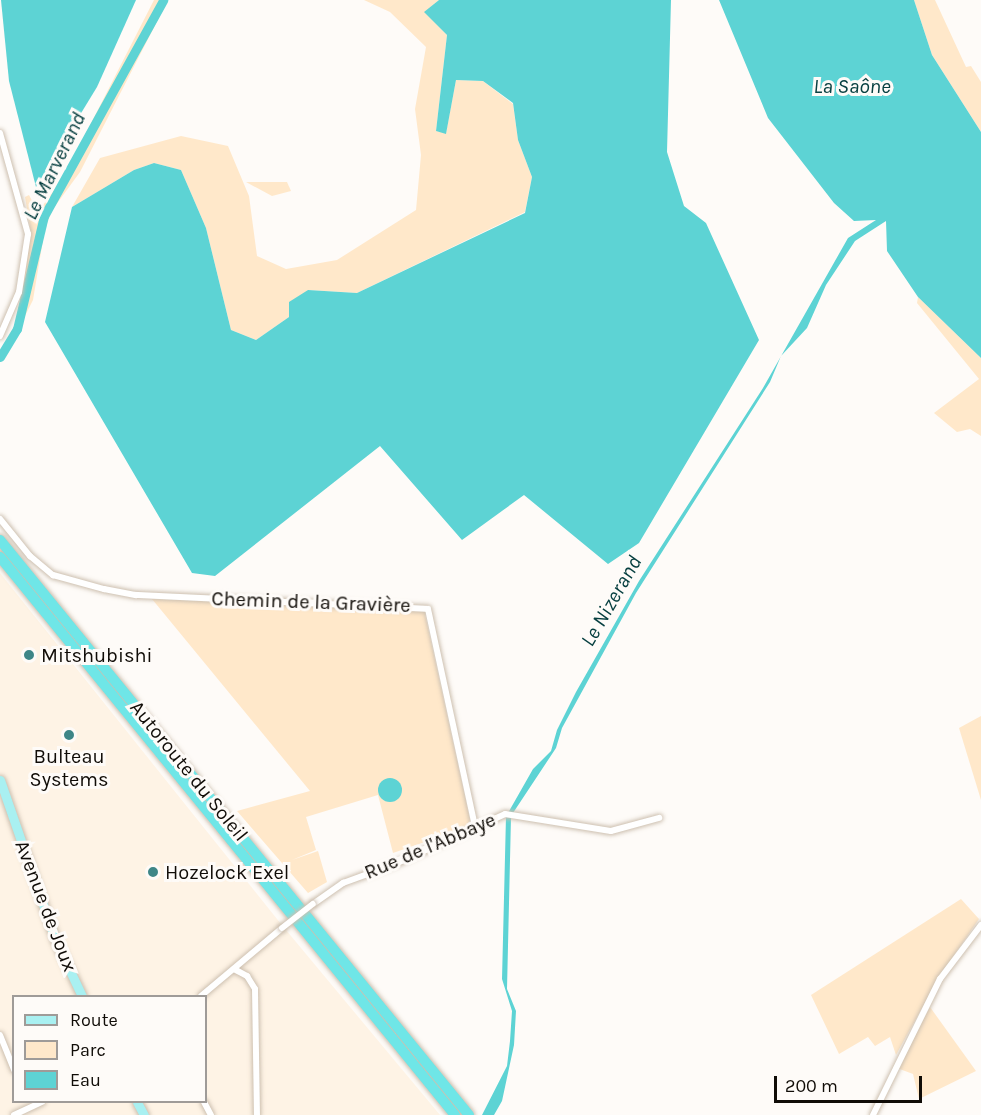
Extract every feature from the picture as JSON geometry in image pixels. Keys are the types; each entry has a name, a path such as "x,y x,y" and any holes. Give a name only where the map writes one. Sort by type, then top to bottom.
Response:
{"highway":[{"name":"Autoroute du Soleil","path":"0,540 469,1115"},
{"name":"Autoroute du Soleil","path":"0,557 455,1115"}],"main road":[{"name":"Avenue de Joux","path":"0,780 55,939 82,995"},
{"name":"Avenue de Joux","path":"0,796 42,920 77,995"}],"street":[{"path":"0,133 28,234 19,292 0,336"},
{"name":"Chemin de la Gravière","path":"0,519 46,571 104,589 136,595 428,609 475,826"},
{"name":"Rue de l'Abbaye","path":"234,969 282,928 343,883 395,864 505,814 611,831 659,818"},
{"path":"873,1115 940,979 981,925"},
{"path":"202,995 234,969 247,976 255,989 257,1115"},
{"path":"0,1035 12,1065"},
{"path":"14,1115 31,1104"}],"shaded area":[{"path":"0,573 281,924 440,1115 0,1115"}],"green space":[{"path":"154,0 168,0 80,172 53,209 45,228 33,300 24,318 20,298 31,234 25,197 29,195 38,212 63,178"},
{"path":"364,0 439,0 425,12 447,35 436,131 446,133 456,80 483,81 513,104 518,140 532,177 525,212 357,293 308,290 289,317 256,340 231,330 206,228 181,170 154,163 134,170 72,207 100,158 181,136 228,146 249,196 257,256 286,269 337,260 416,210 421,155 415,109 426,47 390,12"},
{"path":"914,0 935,0 966,67 971,66 981,82 981,132 932,55"},
{"path":"246,182 287,182 291,191 272,196"},
{"path":"918,297 981,358 981,436 970,429 957,432 934,413 979,379 917,303"},
{"path":"152,599 424,610 470,820 465,828 393,853 378,795 306,817 316,850 292,860 318,851 327,882 308,893 237,811 310,791"},
{"path":"981,716 981,800 959,728"},
{"path":"961,899 979,919 939,977 896,1055 890,1037 875,1046 868,1037 839,1054 811,995"},
{"path":"930,1007 976,1071 919,1099 913,1074 897,1068"}],"water":[{"path":"1,0 136,0 97,87 36,187 9,81"},
{"path":"439,0 671,0 667,152 684,206 706,223 759,340 639,543 608,564 524,495 462,540 380,446 215,576 192,573 45,322 72,207 134,170 154,163 181,170 206,228 231,330 256,340 289,317 289,302 308,290 357,293 525,213 532,177 518,140 513,103 483,81 456,80 446,134 436,131 447,35 424,12"},
{"name":"La Saône","path":"719,0 914,0 932,55 981,132 981,358 918,297 887,251 886,221 855,241 826,285 807,328 781,356 848,238 876,220 854,221 834,203 768,118"},
{"path":"781,357 770,382 636,593 562,728 556,748 513,813 508,813 533,769 551,751 557,730 576,692 639,581"},
{"path":"385,778 395,778 402,785 402,795 395,802 385,802 378,795 378,785"},
{"path":"506,816 511,817 507,989 516,1011 514,1045 502,1101 494,1115 482,1115 507,1066 510,1041 512,1011 502,979"}],"waterway":[{"name":"Le Marverand","path":"0,357 17,329 44,216 163,0"}],"place":[{"name":"Mitshubishi","path":"29,655"},
{"name":"Bulteau Systems","path":"69,735"},
{"name":"Hozelock Exel","path":"153,872"}],"water label":[{"name":"Le Nizerand","path":"611,601"}]}
